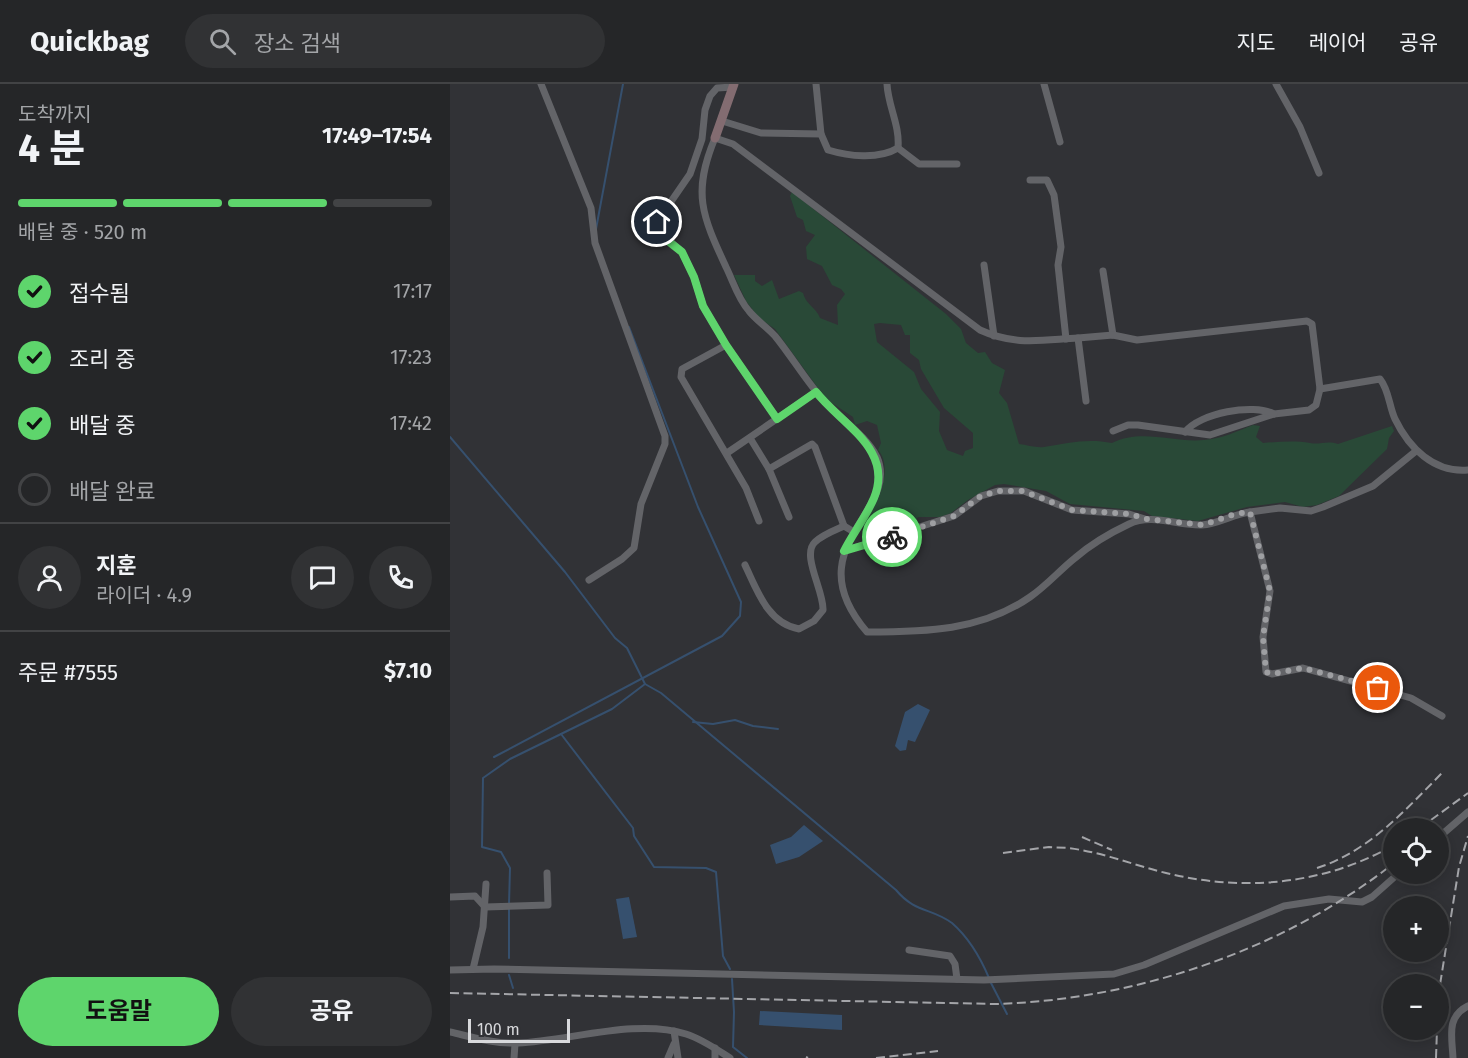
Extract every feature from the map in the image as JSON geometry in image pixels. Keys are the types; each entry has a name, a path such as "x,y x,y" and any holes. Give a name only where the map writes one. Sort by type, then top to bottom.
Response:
{"street":[{"path":"541,84 591,208 595,243 665,436 665,444 641,504 634,548 622,559 589,580"},
{"path":"816,84 821,134 828,150 848,156 891,152 898,148"},
{"path":"887,84 888,102 899,135 898,148"},
{"path":"1044,84 1059,142"},
{"path":"1276,84 1300,127 1319,173"},
{"path":"777,419 726,345 703,306 682,252 656,228 657,222 690,174 702,139 705,110 710,96 717,88 734,86 705,160 701,189 705,222 748,310 774,336 816,392 864,440 877,458 879,470 874,497 844,551 841,562 842,579 852,614 867,632 945,630 974,624 1008,611 1032,596 1077,556 1131,523 1147,519"},
{"path":"722,121 761,133 821,134"},
{"path":"715,138 733,144 980,330 994,336 1020,342 1113,335 1137,340 1307,321 1312,324 1320,389 1316,405 1309,410 1274,414 1210,435 1138,425 1128,425 1113,431"},
{"path":"898,148 919,164 957,164"},
{"path":"1030,180 1047,180 1054,195 1061,247 1059,265 1066,339"},
{"path":"984,265 994,336"},
{"path":"1103,271 1113,335"},
{"path":"1078,338 1086,401"},
{"path":"726,345 682,369 681,377 746,488 759,521"},
{"path":"1320,389 1380,379 1395,419 1416,451 1436,466 1452,471 1468,470"},
{"path":"727,453 816,392"},
{"path":"1185,432 1195,422 1220,414 1254,408 1274,414"},
{"path":"750,438 770,469 789,517"},
{"path":"770,469 812,444 844,526 854,532"},
{"path":"844,551 954,516 981,496 998,491 1023,491 1072,510 1129,514 1147,519 1203,525 1235,514 1280,508 1311,511 1372,486 1416,451"},
{"path":"1250,512 1270,591 1263,637 1266,672 1272,674 1303,668 1411,698 1442,716"},
{"path":"745,565 763,603 782,624 799,629 814,621 822,610 822,596 812,568 810,549 814,542 844,526"},
{"path":"1449,828 1468,812"},
{"path":"450,897 475,896 485,907 548,905 547,873"},
{"path":"450,970 984,980 1114,974 1144,965 1284,906 1329,899 1362,902 1385,884"},
{"path":"473,969 485,907 486,885"},
{"path":"909,950 950,956 955,963 957,979"},
{"path":"1453,1058 1453,1018 1456,1012 1468,1006"},
{"path":"450,1032 482,1040 515,1044 640,1030 674,1031 715,1048 730,1058"},
{"path":"674,1031 674,1044 678,1058"},
{"path":"514,1058 515,1044"},
{"path":"668,1058 674,1044"},
{"path":"715,1048 715,1058"}],"green space":[{"path":"792,192 946,314 961,329 966,343 978,353 985,352 992,363 1005,370 999,393 1007,403 1019,444 1041,447 1086,441 1112,443 1146,436 1204,440 1253,425 1260,426 1256,437 1263,443 1292,441 1338,444 1392,426 1394,431 1389,438 1387,449 1339,496 1317,505 1303,507 1285,502 1247,507 1198,521 1152,516 1144,511 1070,504 1046,491 1004,484 995,485 968,500 951,513 940,517 918,517 912,526 890,525 882,535 869,536 869,530 861,526 882,489 885,468 878,450 881,443 877,425 867,421 855,425 853,417 826,399 775,329 759,318 746,301 734,275 755,275 755,281 762,286 772,280 779,299 799,291 803,293 820,318 838,325 837,305 845,294 841,289 832,285 822,266 807,259 806,247 815,235 806,231 803,220 797,217 790,196","holes":["874,324 901,325 905,335 910,335 910,353 919,360 921,369 944,408 973,433 973,448 965,451 963,456 947,450 939,431 940,412 921,389 914,372 877,342"]}],"water":[{"path":"918,704 930,710 915,742 908,740 906,750 900,751 895,746 905,712"},
{"path":"804,825 823,841 799,857 776,864 770,845 791,837"},
{"path":"629,897 637,937 623,939 616,899"},
{"path":"760,1011 842,1015 842,1030 759,1025"}],"waterway":[{"path":"596,229 623,84"},
{"path":"494,757 722,636 740,616 741,602 698,507 629,327"},
{"path":"450,437 565,572 615,638 627,648 645,684 661,693 910,903 952,923 974,949 989,978"},
{"path":"645,684 612,709 561,734 633,828 634,836 654,867 706,868 716,872 723,956 730,969"},
{"path":"693,722 713,724 735,720 753,726 778,729"},
{"path":"509,904 510,868 501,852 482,847 483,778 510,759 561,734"},
{"path":"509,909 509,958"},
{"path":"509,975 513,988"},
{"path":"732,979 733,1047 747,1058"},
{"path":"991,983 1007,1014"}],"railway":[{"path":"1317,868 1336,861 1370,840 1401,814 1444,771"},
{"path":"1434,818 1468,793"},
{"path":"1442,974 1459,867 1468,836"},
{"path":"1082,837 1112,850"},
{"path":"1003,853 1049,847 1068,848 1093,852 1195,879 1254,883 1283,881 1340,869 1383,850"},
{"path":"450,993 996,1004 1048,1000 1101,993 1154,981 1206,965 1256,945 1305,921 1351,894 1383,871"},
{"path":"1436,1058 1437,1040"},
{"path":"876,1058 938,1051"}],"way so far":[{"path":"892,537 954,516 981,496 998,491 1023,491 1044,497 1072,510 1129,514 1147,519 1203,525 1235,514 1250,512 1256,528 1270,591 1263,637 1266,672 1272,674 1286,669 1303,668 1378,688"}],"route":[{"path":"657,222 658,233 682,252 694,277 703,306 726,345 742,365 777,419 816,392 864,440 877,458 878,487 867,512 844,551 892,537"}]}
